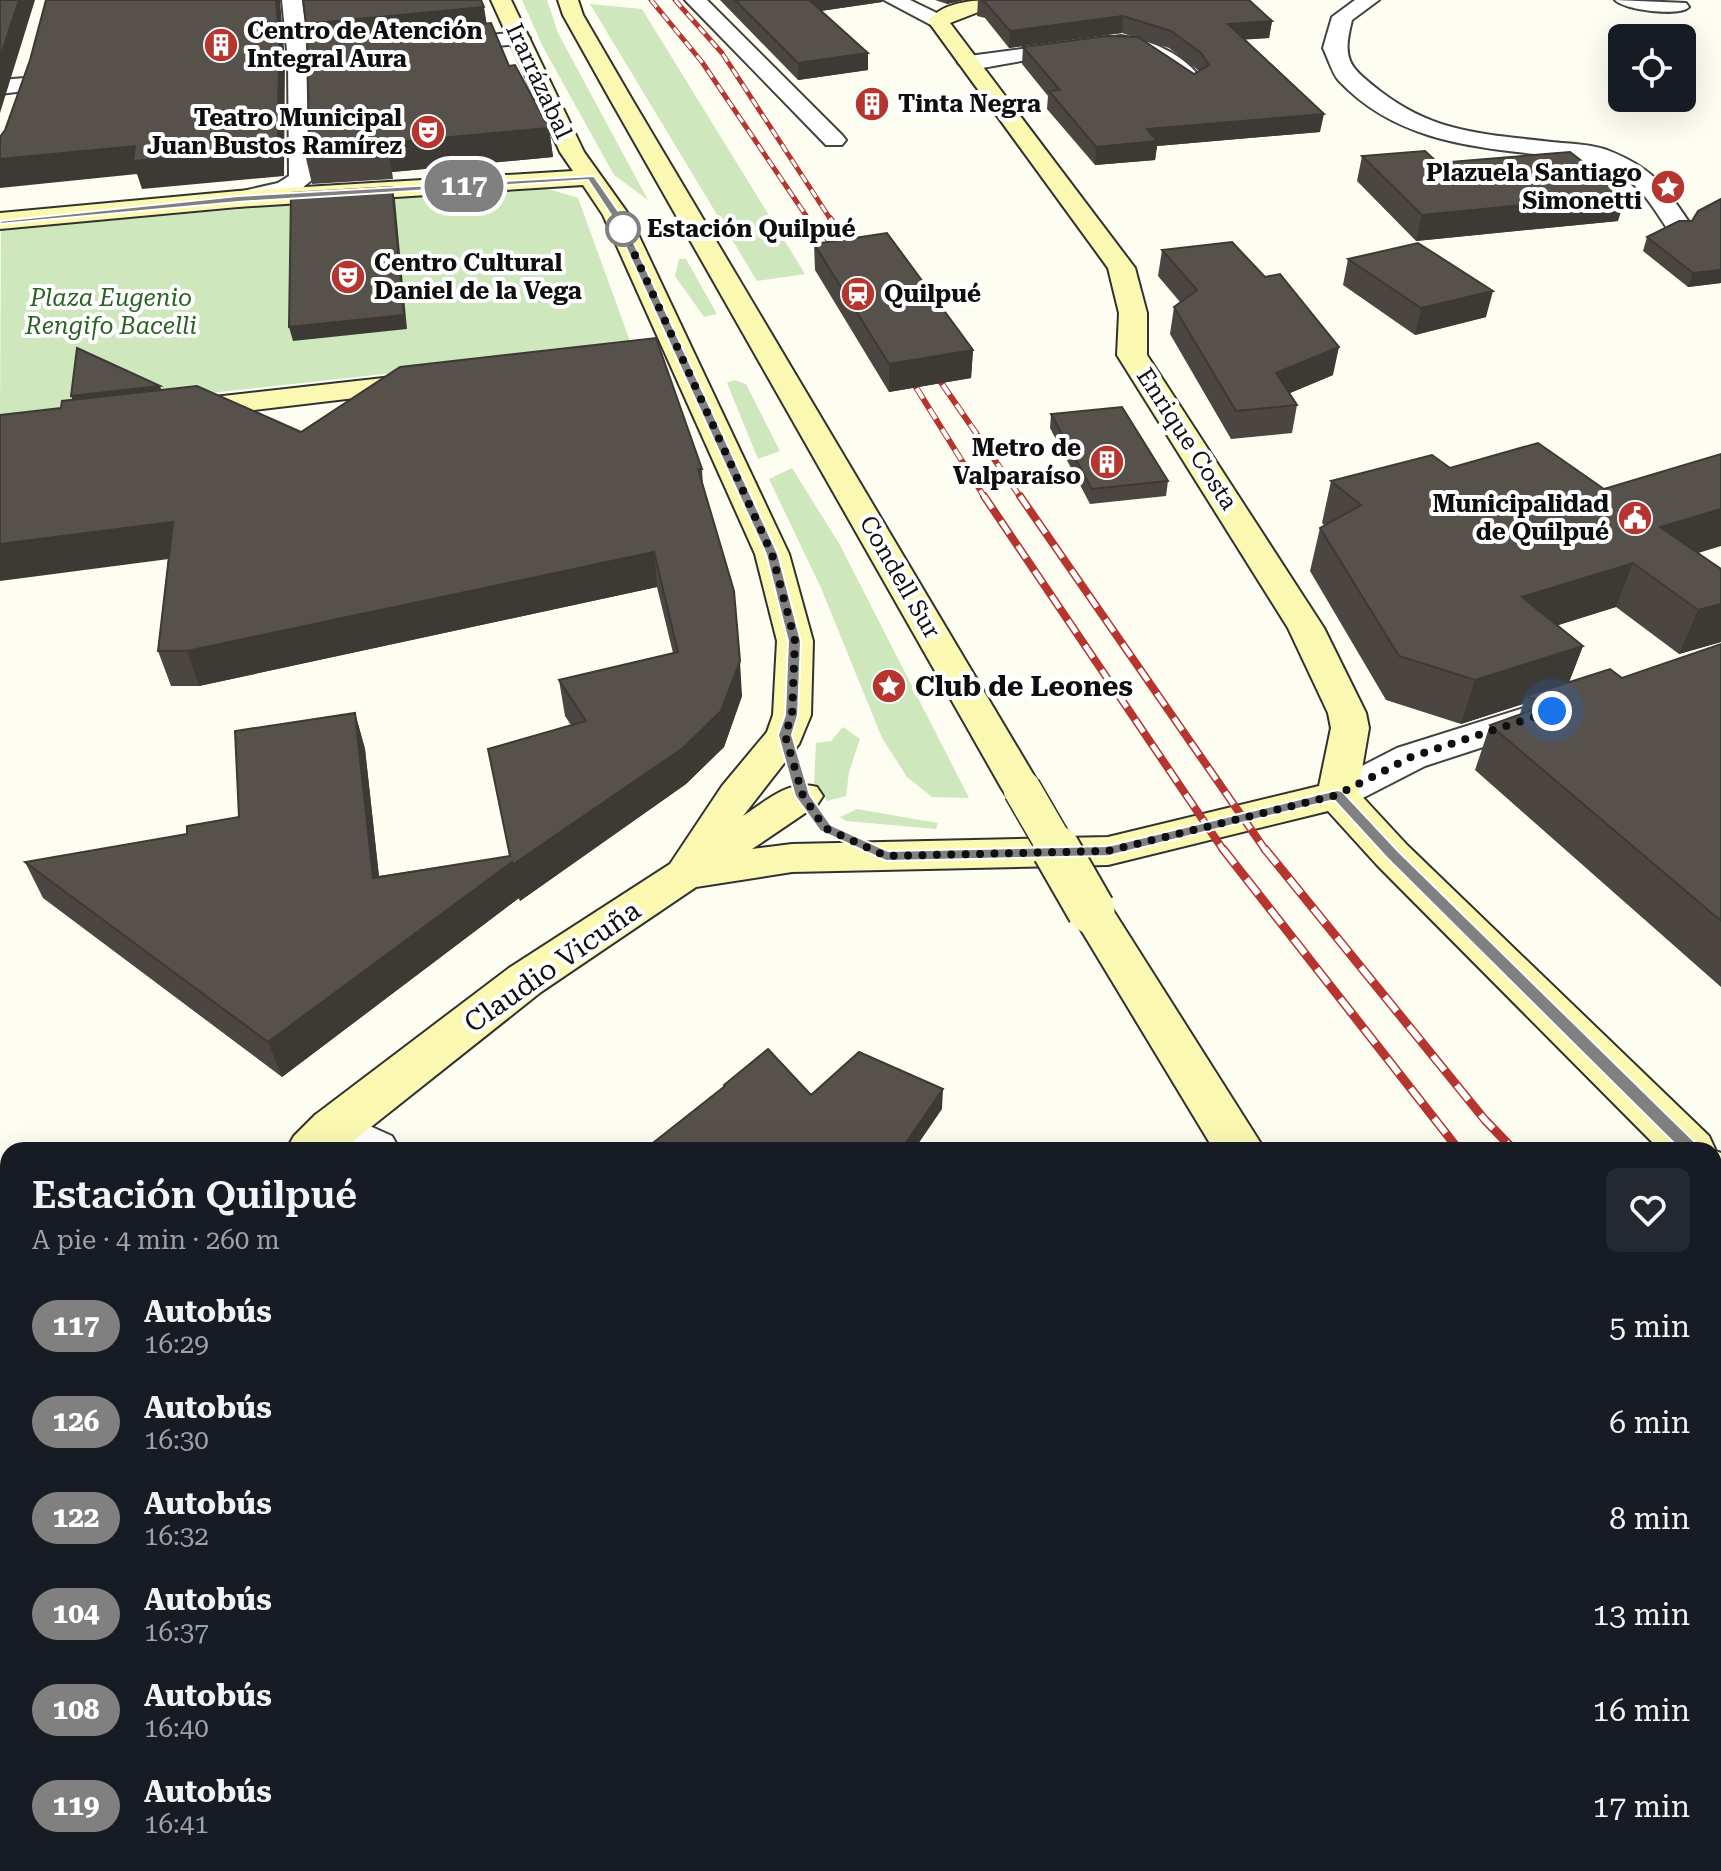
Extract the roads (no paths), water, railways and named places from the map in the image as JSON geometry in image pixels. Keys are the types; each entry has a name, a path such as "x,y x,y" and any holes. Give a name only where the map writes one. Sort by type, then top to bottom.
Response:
{"street":[{"path":"238,199 286,189 301,179 309,64 292,0"},
{"name":"Irarrázabal","path":"501,0 572,152 616,215 662,355 772,554 795,641 792,715 785,735 736,795 685,874"},
{"name":"Condell Sur","path":"568,0 573,15 622,101 1091,910 1235,1142"},
{"path":"695,0 834,140"},
{"name":"Enrique Costa","path":"894,0 938,21 1121,268 1133,313 1132,355 1306,628 1347,713 1350,728 1337,795"},
{"path":"938,21 953,12 992,0"},
{"path":"1369,0 1342,17 1334,48 1347,76 1379,101 1421,127 1467,139 1595,154 1627,168 1650,184 1678,225"},
{"path":"1625,0 1679,7"},
{"path":"426,56 519,38"},
{"path":"969,63 1121,42 1142,44 1161,51 1193,82"},
{"path":"15,114 32,58"},
{"path":"0,87 25,85"},
{"path":"0,221 238,199 591,177"},
{"path":"150,413 457,378"},
{"path":"685,874 792,858 1108,851 1337,795 1411,757 1573,704"},
{"name":"Irarrázabal","path":"785,735 803,796 825,828 886,856"},
{"path":"1337,795 1414,876 1684,1142"},
{"name":"Claudio Vicuña","path":"321,1139 525,980 803,796"}],"railway":[{"path":"651,0 702,62 809,220"},
{"path":"675,0 722,53 831,220"},
{"path":"807,218 836,260"},
{"path":"830,218 857,259"},
{"path":"929,365 1021,498"},
{"path":"904,368 985,498"},
{"path":"984,496 1224,851"},
{"path":"1020,496 1266,851"},
{"path":"1223,849 1453,1142"},
{"path":"1265,849 1485,1120 1506,1142"}],"place":[{"name":"Centro de Atención Integral Aura","path":"221,45"},
{"name":"Tinta Negra","path":"872,104"},
{"name":"Teatro Municipal Juan Bustos Ramírez","path":"428,132"},
{"name":"Plazuela Santiago Simonetti","path":"1668,187"},
{"name":"Estación Quilpué","path":"623,229"},
{"name":"Centro Cultural Daniel de la Vega","path":"348,277"},
{"name":"Quilpué","path":"858,294"},
{"name":"Metro de Valparaíso","path":"1107,462"},
{"name":"Municipalidad de Quilpué","path":"1635,518"},
{"name":"Club de Leones","path":"889,686"}],"park label":[{"name":"Plaza Eugenio Rengifo Bacelli","path":"111,312"}]}
